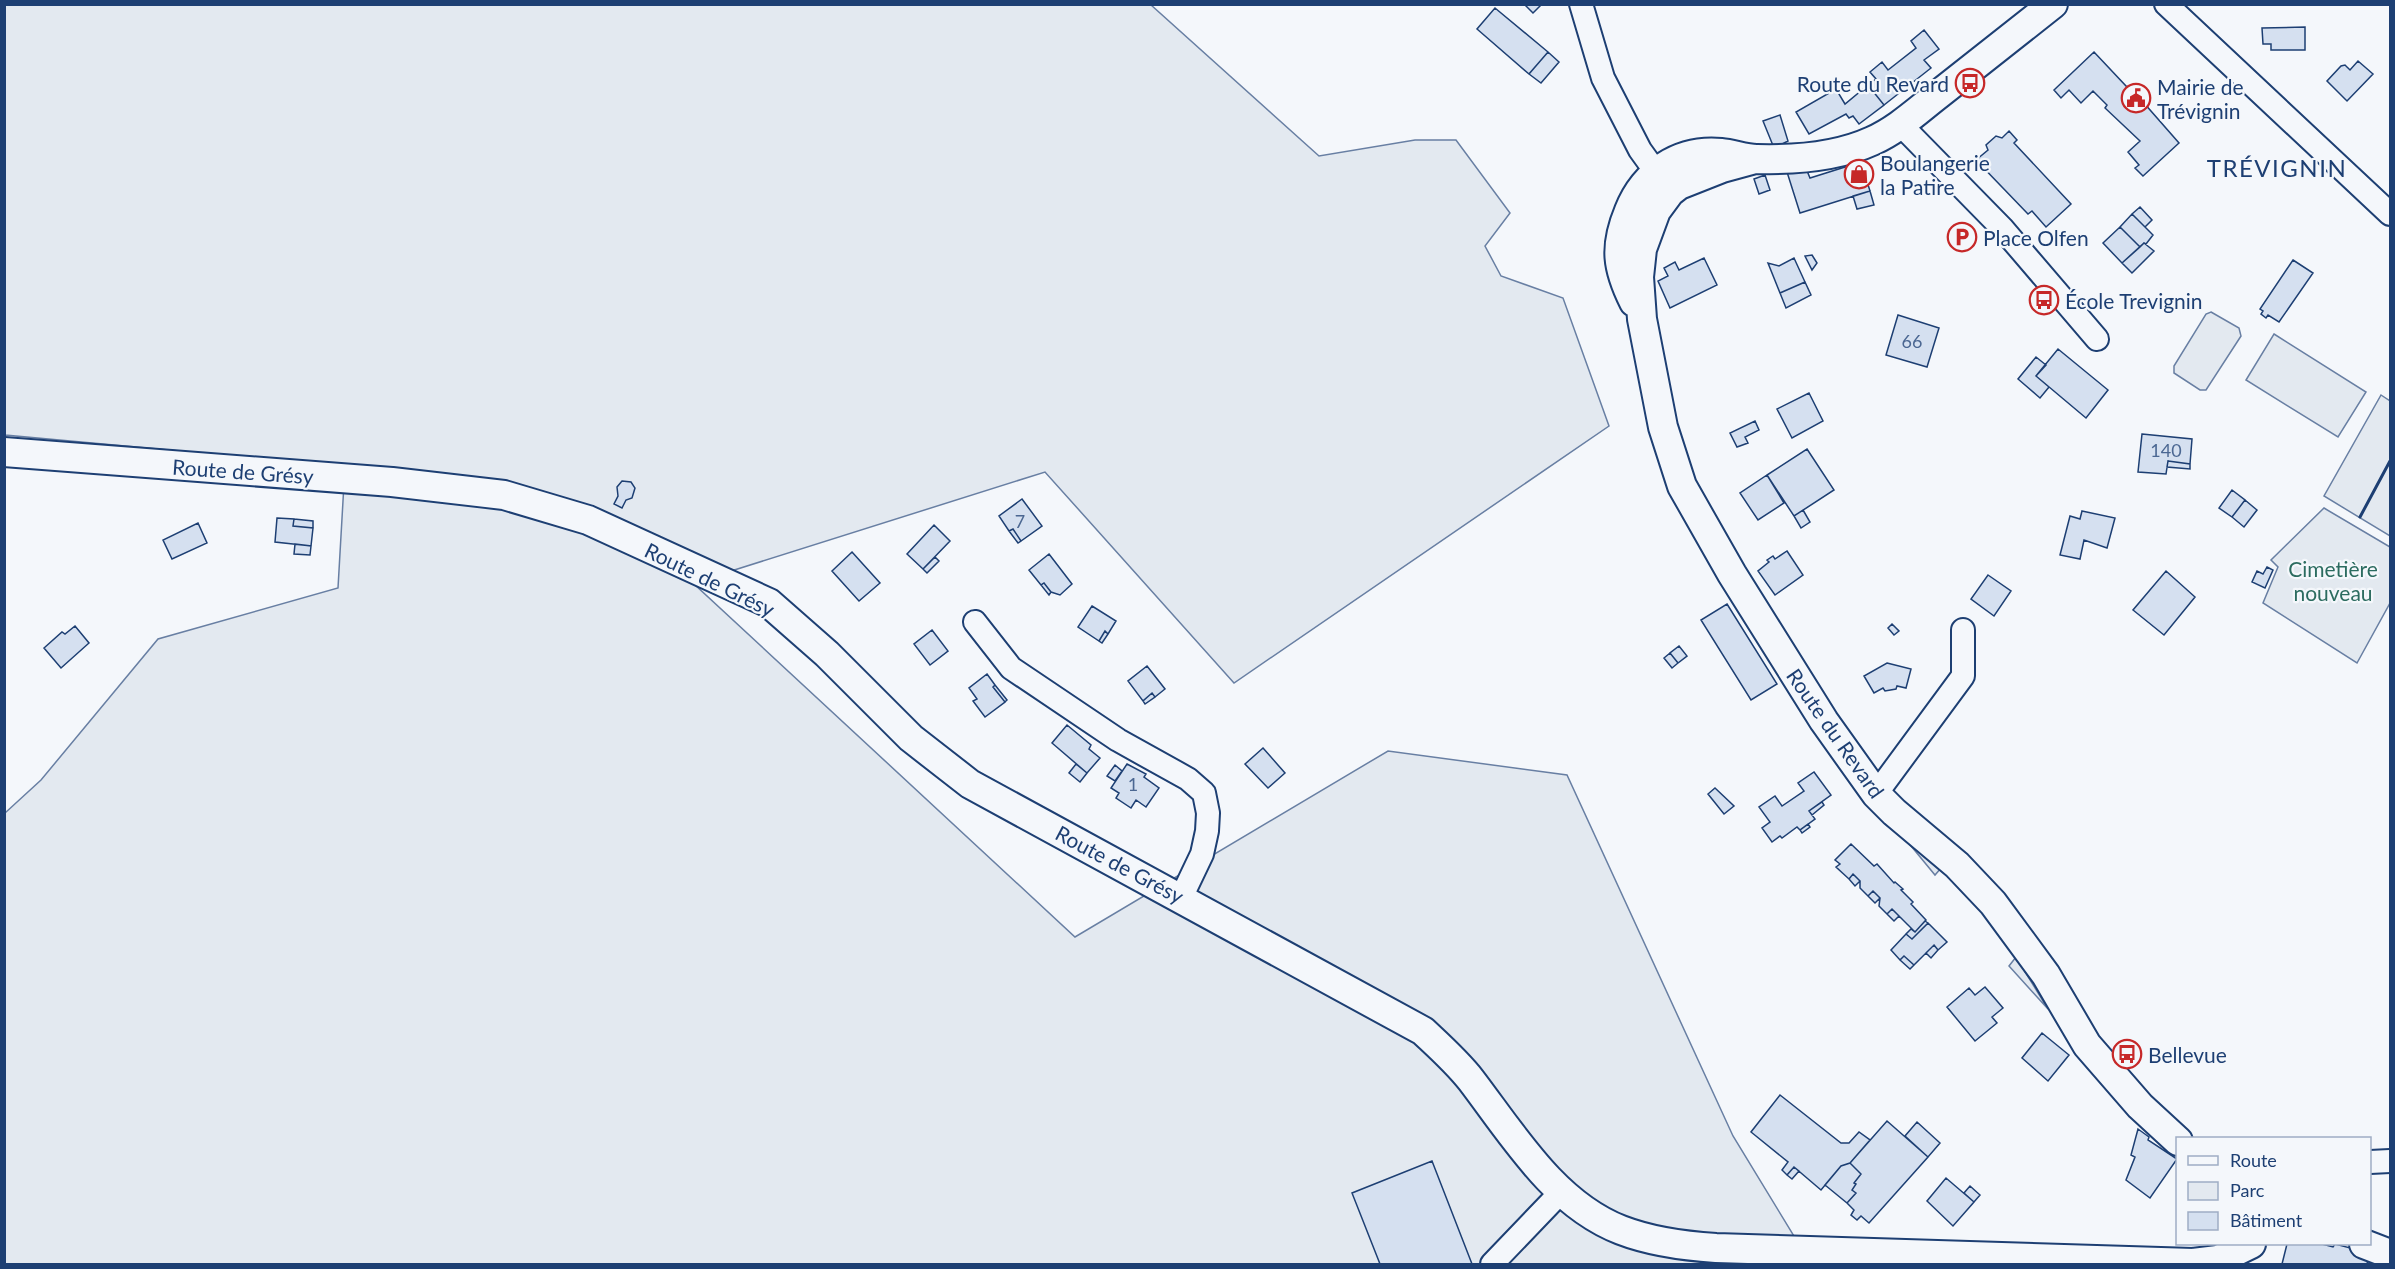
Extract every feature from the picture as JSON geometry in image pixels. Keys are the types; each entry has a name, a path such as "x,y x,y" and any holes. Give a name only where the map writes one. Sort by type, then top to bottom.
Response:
{"main road":[{"name":"Route du Revard","path":"2053,4 1901,125 1873,141 1843,152 1812,157 1755,159 1720,153 1691,153 1675,160 1663,182 1633,201 1622,228 1618,248 1620,267 1642,319 1663,427 1682,486 1732,574 1824,721 1876,794 1957,865 1993,903 2046,975 2087,1045 2140,1106 2176,1139"},
{"name":"Route de Grésy","path":"4,452 392,482 492,494 588,520 769,603 827,654 911,738 970,784 1423,1031 1450,1056 1530,1158 1562,1191 1587,1212 1622,1231 1682,1246 2088,1262 2193,1263 2248,1245"},
{"path":"2367,1245 2391,1254"}],"street":[{"path":"1581,4 1603,78 1640,150 1663,182"},
{"path":"2166,4 2391,214"},
{"path":"1901,125 2002,228 2097,339"},
{"path":"975,622 1011,668 1118,740 1188,779 1204,794 1208,813 1202,854 1181,898"},
{"path":"1876,794 1963,676 1963,630"},
{"path":"2371,1162 2391,1161"},
{"path":"1492,1264 1562,1191"}],"green space":[{"path":"5,5 1151,5 1319,156 1415,140 1456,140 1510,213 1485,246 1501,276 1563,298 1609,426 1234,683 1045,472 693,583 1075,937 1388,751 1567,775 1733,1136 1811,1264 5,1264 5,813 41,780 158,639 338,588 345,466 5,435"},
{"path":"2211,312 2239,328 2241,336 2206,390 2200,390 2174,373 2174,366 2206,314"},
{"path":"2274,334 2366,392 2338,437 2246,380"},
{"path":"2381,395 2390,401 2390,536 2324,496"},
{"name":"Cimetière nouveau","path":"2324,508 2390,547 2390,603 2357,663 2263,603 2278,567 2271,560"},
{"path":"1902,835 1941,868 1935,875"},
{"path":"2016,957 2048,1009 2009,966"}],"building":[{"path":"1524,4 1542,4 1533,13"},
{"path":"1495,8 1548,52 1529,74 1477,29"},
{"path":"2305,27 2305,50 2271,50 2271,44 2263,44 2262,28"},
{"path":"1924,30 1939,49 1924,60 1931,68 1884,105 1868,85 1876,79 1870,72 1882,62 1888,70 1916,48 1911,41"},
{"path":"1548,52 1559,62 1541,83 1529,74"},
{"path":"2094,52 2127,87 2129,86 2179,143 2143,176 2135,168 2139,165 2128,152 2140,141 2105,108 2107,105 2093,91 2081,103 2069,90 2061,98 2054,90"},
{"path":"2358,61 2373,74 2347,101 2327,81 2341,66 2345,65 2350,70"},
{"path":"1868,85 1884,105 1859,124 1853,116 1849,118 1846,114 1809,134 1796,112 1836,89 1845,104"},
{"path":"1780,115 1788,141 1774,148 1763,121"},
{"path":"2009,131 2017,140 2014,143 2071,204 2046,227 2032,211 2028,214 1976,160 1988,150 1986,145 1996,136 2002,138"},
{"path":"1861,162 1870,191 1800,213 1787,172 1805,166 1810,178"},
{"path":"1765,175 1770,190 1759,194 1754,179"},
{"path":"1870,191 1874,205 1857,209 1853,196"},
{"path":"2140,207 2152,220 2145,227 2132,214"},
{"path":"2132,214 2153,235 2146,244 2140,247 2120,227"},
{"path":"2120,227 2140,247 2122,263 2103,243"},
{"path":"2144,243 2154,251 2132,273 2122,263"},
{"path":"1812,255 1817,263 1812,270 1805,256"},
{"path":"1704,258 1717,285 1670,308 1658,281 1668,276 1664,268 1675,262 1679,270"},
{"path":"1794,258 1805,282 1780,293 1768,263 1779,266"},
{"path":"2293,260 2313,273 2279,322 2268,315 2266,318 2261,314 2263,311 2260,309"},
{"path":"1805,282 1811,295 1786,308 1780,293"},
{"path":"1898,315 1939,328 1927,367 1886,355"},
{"path":"2058,349 2108,390 2086,418 2036,376"},
{"path":"2036,357 2046,365 2036,376 2049,387 2040,398 2018,379"},
{"path":"1809,393 1823,421 1792,438 1777,409"},
{"path":"1755,421 1759,430 1745,437 1748,443 1737,447 1730,433"},
{"path":"2142,434 2192,439 2190,464 2168,461 2166,474 2138,472"},
{"path":"1807,449 1834,490 1794,516 1767,475"},
{"path":"2168,461 2190,464 2190,469 2167,467"},
{"path":"1767,475 1784,503 1758,520 1740,493"},
{"path":"622,481 631,482 635,488 632,498 626,500 622,508 614,504 618,496 617,487"},
{"path":"2232,490 2245,500 2232,517 2219,508"},
{"path":"1022,499 1042,526 1021,541 1013,529 1009,531 999,516"},
{"path":"2245,500 2257,510 2244,527 2232,517"},
{"path":"1803,510 1810,522 1801,528 1794,516"},
{"path":"2082,511 2115,518 2107,548 2084,540 2080,559 2060,555 2070,516 2080,519"},
{"path":"277,518 294,519 293,526 313,528 311,546 275,542"},
{"path":"294,519 313,521 313,528 293,526"},
{"path":"198,523 207,543 172,559 163,540"},
{"path":"934,525 950,541 923,569 907,554"},
{"path":"1013,529 1021,541 1018,543 1009,531"},
{"path":"295,544 311,546 310,555 294,554"},
{"path":"1787,551 1803,575 1775,595 1758,571 1769,562 1767,560 1773,556 1775,559"},
{"path":"852,552 880,583 859,601 832,571"},
{"path":"1049,554 1072,584 1060,595 1051,592 1044,583 1041,585 1029,570"},
{"path":"935,557 939,561 927,573 923,569"},
{"path":"2267,567 2273,570 2265,588 2252,582 2257,571 2263,574"},
{"path":"2166,571 2195,597 2164,635 2133,610"},
{"path":"1988,575 2011,591 1994,616 1971,599"},
{"path":"1044,583 1051,592 1049,595 1041,585"},
{"path":"1727,604 1777,684 1751,700 1701,620"},
{"path":"1092,606 1116,621 1108,634 1105,631 1099,641 1078,627"},
{"path":"1892,624 1899,631 1894,635 1888,628"},
{"path":"75,626 89,643 61,668 44,648 62,632 65,634"},
{"path":"932,630 948,651 930,665 914,644"},
{"path":"1105,631 1108,634 1102,643 1099,641"},
{"path":"1679,646 1687,656 1678,663 1670,653"},
{"path":"1670,653 1678,663 1672,668 1664,658"},
{"path":"1887,663 1911,669 1906,688 1897,686 1896,689 1885,691 1883,688 1874,693 1864,676"},
{"path":"1147,666 1165,689 1155,697 1152,693 1143,701 1128,681"},
{"path":"987,674 995,685 993,687 1005,702 985,717 973,701 977,699 969,688"},
{"path":"995,685 1007,700 1005,702 993,687"},
{"path":"1152,693 1155,697 1145,704 1143,701"},
{"path":"1067,725 1091,745 1089,749 1100,758 1087,773 1052,743"},
{"path":"1263,748 1285,773 1268,788 1245,764"},
{"path":"1076,764 1087,773 1080,782 1069,773"},
{"path":"1127,764 1146,774 1144,777 1159,788 1146,807 1136,800 1131,808 1116,798 1119,793 1111,788"},
{"path":"1115,765 1122,771 1115,781 1107,776"},
{"path":"1814,772 1831,795 1809,811 1815,819 1800,830 1797,827 1772,842 1762,828 1770,822 1759,807 1775,796 1782,806 1804,791 1798,783"},
{"path":"1715,788 1734,806 1724,814 1708,794"},
{"path":"1822,802 1824,805 1812,815 1809,811"},
{"path":"1808,824 1810,827 1802,833 1800,830"},
{"path":"1851,844 1874,866 1877,864 1913,902 1911,904 1926,920 1915,932 1892,909 1887,914 1879,906 1880,898 1873,891 1868,896 1860,888 1860,881 1853,874 1849,879 1836,867 1840,864 1835,860"},
{"path":"1853,874 1860,881 1855,886 1849,879"},
{"path":"1873,891 1880,898 1875,903 1868,896"},
{"path":"1892,909 1899,916 1894,921 1887,914"},
{"path":"1925,921 1928,923 1912,939 1906,934 1911,929 1915,932"},
{"path":"1928,923 1947,942 1938,950 1934,945 1914,965 1904,956 1900,960 1891,950 1906,934 1912,939"},
{"path":"1934,945 1938,950 1931,958 1926,953"},
{"path":"1904,956 1914,965 1910,969 1900,960"},
{"path":"1985,987 2003,1008 1992,1017 1997,1023 1975,1041 1947,1007 1969,988 1975,995"},
{"path":"2042,1033 2069,1055 2048,1081 2022,1058"},
{"path":"1780,1095 1841,1143 1849,1143 1859,1132 1870,1140 1850,1163 1841,1166 1821,1190 1794,1167 1787,1175 1782,1170 1788,1162 1751,1132"},
{"path":"1887,1121 1928,1157 1869,1223 1861,1216 1857,1220 1851,1215 1854,1210 1847,1203 1856,1193 1852,1190 1861,1174 1850,1163"},
{"path":"1917,1122 1940,1143 1928,1157 1905,1136"},
{"path":"2138,1129 2149,1137 2148,1140 2176,1158 2150,1198 2126,1180 2135,1157 2131,1155"},
{"path":"1432,1161 1472,1264 1380,1264 1352,1193"},
{"path":"1850,1163 1861,1174 1852,1190 1856,1193 1847,1203 1825,1185 1841,1166"},
{"path":"1794,1167 1799,1171 1792,1179 1787,1175"},
{"path":"1946,1178 1974,1202 1953,1226 1927,1201"},
{"path":"1970,1186 1980,1195 1974,1202 1964,1193"},
{"path":"2287,1245 2333,1247 2339,1245 2370,1253 2367,1264 2282,1264"}],"wall":[{"path":"2360,517 2390,461"}],"place":[{"name":"Route du Revard","path":"1970,83"},
{"name":"Mairie de Trévignin","path":"2136,98"},
{"name":"Boulangerie la Patire","path":"1859,174"},
{"name":"Place Olfen","path":"1962,237"},
{"name":"École Trevignin","path":"2044,300"},
{"name":"Bellevue","path":"2127,1054"}],"district":[{"name":"TRÉVIGNIN","path":"2277,167"}]}
